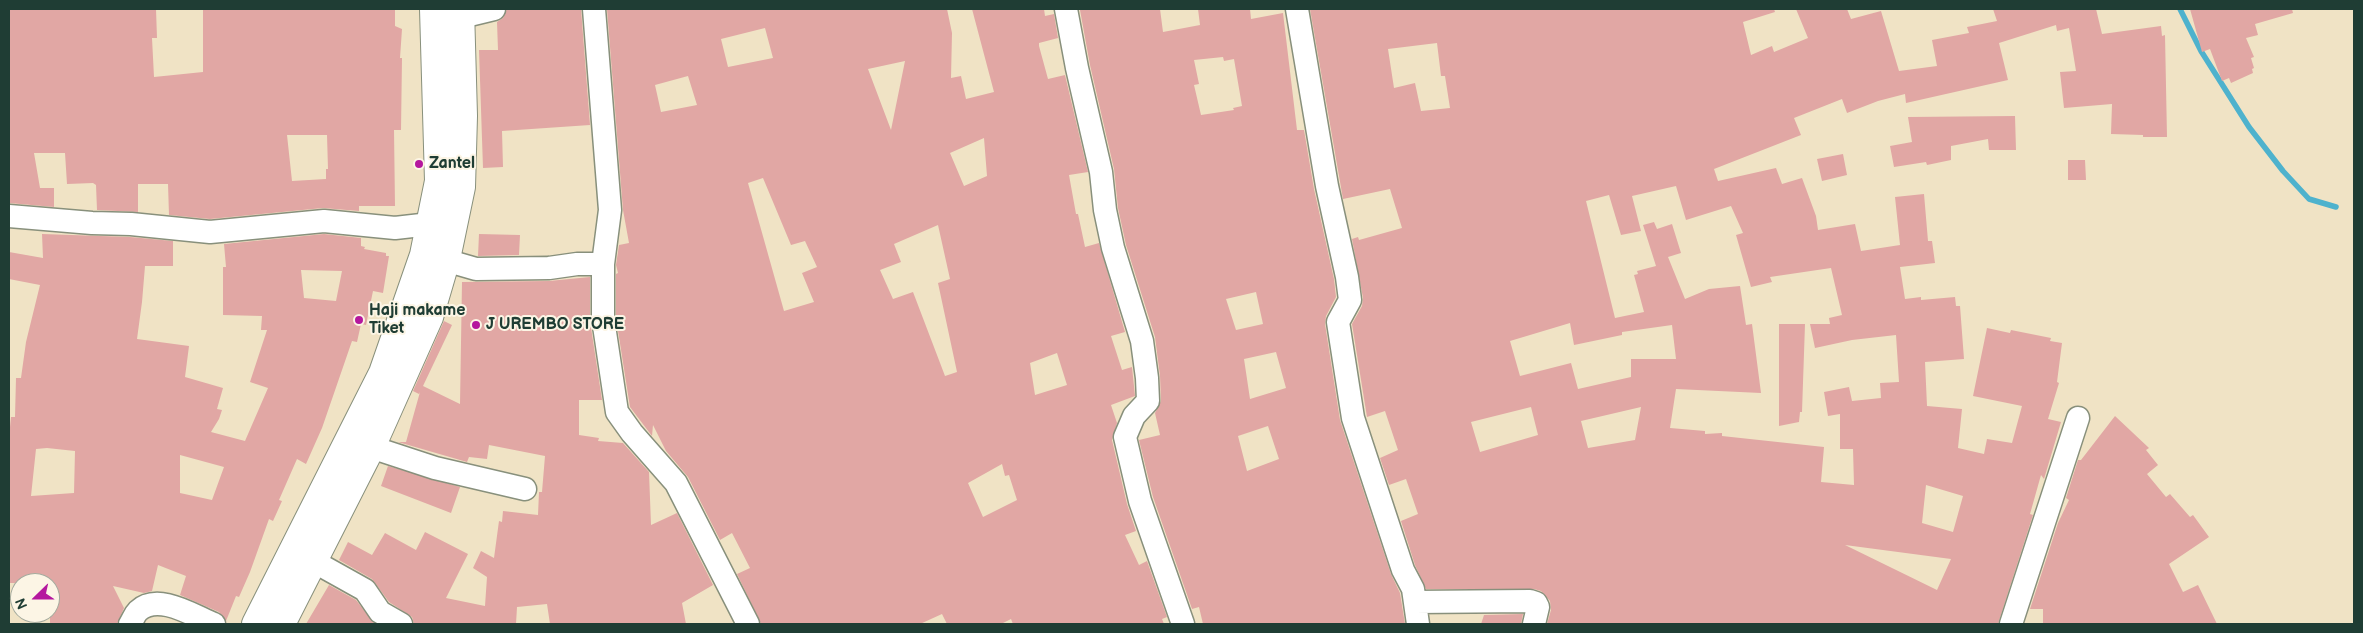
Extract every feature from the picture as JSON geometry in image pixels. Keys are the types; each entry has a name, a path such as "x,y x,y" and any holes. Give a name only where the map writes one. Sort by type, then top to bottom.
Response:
{"main road":[{"path":"281,624 371,447 429,317 435,257 430,224 439,181 434,9"},
{"path":"256,624 383,373 435,257 460,187 463,116 460,58 461,13"}],"street":[{"path":"461,13 494,9"},
{"path":"594,9 610,210 603,264 603,319 617,412 632,433 676,484 748,624"},
{"path":"1066,9 1077,68 1101,172 1105,210 1113,248 1142,341 1148,401 1134,416 1126,437 1130,464 1143,510 1183,624"},
{"path":"1297,9 1327,186 1347,276 1350,300 1338,322 1353,418 1403,570 1413,589 1418,624"},
{"path":"9,216 92,223 131,224 210,232 324,220 395,228 430,224"},
{"path":"435,257 476,268 548,268 577,264 603,264"},
{"path":"2011,624 2078,418"},
{"path":"371,447 435,468 525,490"},
{"path":"313,561 365,590 380,612 402,624"},
{"path":"1415,602 1530,601 1536,603 1538,607 1534,624"},
{"path":"130,624 139,610 158,603 214,624"}],"building":[{"path":"9,9 156,9 157,38 152,38 154,77 203,72 203,9 395,9 395,26 402,29 400,58 402,58 401,130 394,130 395,206 359,206 359,211 323,208 210,219 169,215 168,184 138,184 138,212 97,210 96,185 93,183 67,184 65,153 34,153 40,188 54,188 54,207 9,203","holes":["287,135 327,135 328,169 326,169 326,179 292,181"]},
{"path":"507,9 581,9 590,125 502,131 503,167 483,168 479,50 498,50 497,22 503,18"},
{"path":"607,9 947,9 952,33 951,78 961,76 966,99 994,92 972,9 1044,9 1045,16 1054,14 1058,38 1039,43 1039,46 1048,79 1065,75 1088,172 1069,175 1076,214 1078,214 1085,247 1099,243 1125,332 1111,336 1122,370 1132,367 1135,396 1111,405 1117,423 1112,440 1127,504 1136,531 1125,535 1139,565 1147,561 1167,617 1162,619 1164,624 1013,624 1011,619 1001,624 947,624 942,614 920,624 761,624 737,574 750,568 732,533 720,540 688,477 666,451 653,425 652,436 630,407 616,318 616,274 618,273 616,265 619,245 629,243 623,210","holes":["765,28 773,58 728,67 721,39","905,61 891,130 868,69","688,76 697,105 661,112 655,85","984,138 987,176 964,186 950,153","763,178 791,245 805,241 817,267 802,273 814,302 784,311 748,183","938,225 950,279 938,283 957,372 945,376 913,292 893,299 880,270 901,262 894,244","1057,353 1067,385 1035,395 1030,363","1002,464 1005,476 1009,475 1017,500 983,517 968,483"]},
{"path":"1160,9 1163,32 1200,25 1198,9 1250,9 1251,19 1283,13 1297,130 1304,130 1314,189 1334,279 1336,297 1326,316 1325,324 1340,420 1391,574 1400,593 1405,624 1203,624 1199,607 1192,609 1153,497 1139,440 1160,435 1155,413 1161,401 1155,337 1126,245 1118,208 1114,169 1090,65 1080,10","holes":["1223,57 1224,61 1234,59 1242,106 1233,108 1234,110 1201,115 1194,85 1199,84 1194,60","1256,292 1263,324 1236,330 1226,299","1276,352 1286,388 1250,399 1244,359","1268,426 1279,459 1247,471 1238,436"]},
{"path":"1310,9 1774,9 1775,12 1743,22 1751,55 1772,46 1774,52 1808,38 1796,9 1847,9 1851,19 1881,11 1899,71 1937,66 1932,40 1969,33 1967,27 1997,21 1993,9 2096,9 2102,34 2161,26 2162,36 2165,35 2167,137 2111,134 2112,104 2064,108 2060,72 2076,71 2069,28 2057,31 2056,25 1999,43 2008,80 1906,103 1905,94 1878,101 1847,113 1842,99 1794,118 1801,135 1714,169 1718,181 1776,168 1782,184 1802,178 1816,216 1818,230 1855,224 1861,251 1900,245 1895,197 1924,194 1928,241 1932,241 1935,263 1900,267 1905,299 1921,297 1921,300 1955,297 1956,306 1960,306 1964,359 1925,362 1927,406 1962,409 1958,448 1984,454 1987,439 2012,443 2022,406 1973,396 1987,328 2010,333 2011,330 2051,338 2050,341 2062,343 2057,382 2059,383 2048,419 2061,422 2044,479 2041,475 2030,514 2033,515 1998,624 1547,624 1551,610 1550,601 1541,591 1534,589 1426,589 1415,565 1401,521 1418,514 1406,479 1389,485 1380,458 1398,450 1385,411 1367,417 1352,324 1362,306 1363,298 1352,239 1358,237 1359,240 1402,228 1390,189 1343,199","holes":["1437,43 1441,76 1445,76 1450,108 1421,111 1415,83 1394,88 1388,49","1676,186 1686,220 1731,206 1743,233 1736,235 1751,287 1772,282 1770,277 1831,268 1842,315 1829,318 1830,324 1810,324 1815,348 1852,340 1896,335 1899,382 1880,383 1881,398 1852,401 1849,387 1824,392 1828,416 1840,414 1840,449 1853,449 1854,485 1821,482 1824,447 1722,436 1722,433 1705,434 1705,431 1670,428 1676,389 1761,393 1752,324 1746,325 1740,286 1709,289 1685,299 1668,257 1681,253 1672,224 1657,229 1654,222 1643,225 1656,266 1637,271 1638,274 1634,275 1644,312 1615,318 1586,201 1609,195 1621,235 1641,231 1632,196","1570,323 1574,345 1622,335 1622,332 1672,325 1676,359 1631,359 1631,377 1578,389 1571,363 1520,376 1510,341","1531,407 1538,435 1480,452 1471,422","1641,407 1635,440 1588,448 1581,421","1926,485 1963,496 1953,532 1922,523","1845,545 1951,559 1937,590"]},
{"path":"2190,9 2292,9 2293,13 2255,24 2258,35 2246,38 2254,57 2251,58 2254,68 2252,69 2253,73 2231,83 2229,78 2222,81 2210,49 2202,52"},
{"path":"2015,116 2016,150 1989,150 1988,139 1951,146 1951,160 1927,165 1926,162 1894,167 1890,146 1912,142 1908,117"},
{"path":"1843,154 1847,175 1822,181 1817,159"},
{"path":"2068,160 2085,160 2086,180 2068,180"},
{"path":"42,234 130,237 173,241 173,266 145,266 137,339 189,346 185,377 223,388 217,409 222,410 211,432 245,441 268,388 250,382 267,330 261,330 262,316 223,315 223,267 226,267 224,244 324,234 361,238 361,246 365,247 364,249 386,253 386,256 389,256 383,293 373,291 366,325 361,324 357,342 352,341 322,428 306,464 297,459 279,500 282,501 273,521 269,519 250,572 239,597 236,596 226,621 219,612 180,595 186,576 158,565 152,591 144,593 113,586 124,608 117,624 50,624 60,623 60,573 10,573 9,583 9,437 11,417 15,417 16,378 21,378 26,342 40,285 9,279 9,252 43,258","holes":["301,270 342,271 336,301 304,298","47,448 75,451 74,493 31,496 36,449","180,455 224,467 212,500 180,493"]},
{"path":"479,234 520,235 519,255 478,256"},
{"path":"590,277 590,321 602,400 579,400 579,435 599,438 598,441 623,443 649,472 651,525 677,513 713,585 682,603 686,624 550,624 547,604 517,607 516,624 414,624 412,617 389,602 372,579 339,560 348,542 372,555 385,533 416,550 425,532 468,554 446,598 485,606 487,577 473,568 481,551 494,558 499,521 502,522 503,511 538,515 539,492 542,492 545,456 489,445 487,459 469,457 467,462 398,442 406,442 420,392 419,394 413,391 444,321 452,325 423,386 460,404 462,282 549,281"},
{"path":"1779,324 1805,324 1802,412 1800,412 1799,422 1779,426"},
{"path":"2115,416 2149,448 2146,450 2158,465 2147,474 2166,497 2170,494 2190,517 2193,515 2209,537 2169,564 2183,592 2198,585 2217,624 2043,624 2043,609 2030,609 2058,523 2069,500 2066,498 2078,460 2081,460"},
{"path":"388,466 460,487 451,513 381,486"},
{"path":"329,585 356,600 375,624 306,624"},
{"path":"1523,614 1521,624 1481,624 1484,615"}],"waterway":[{"path":"2180,9 2201,51 2249,127 2283,171 2309,199 2336,207"}],"place":[{"name":"Zantel","path":"419,164"},
{"name":"Haji makame Tiket","path":"359,320"},
{"name":"J UREMBO STORE","path":"476,325"}]}
